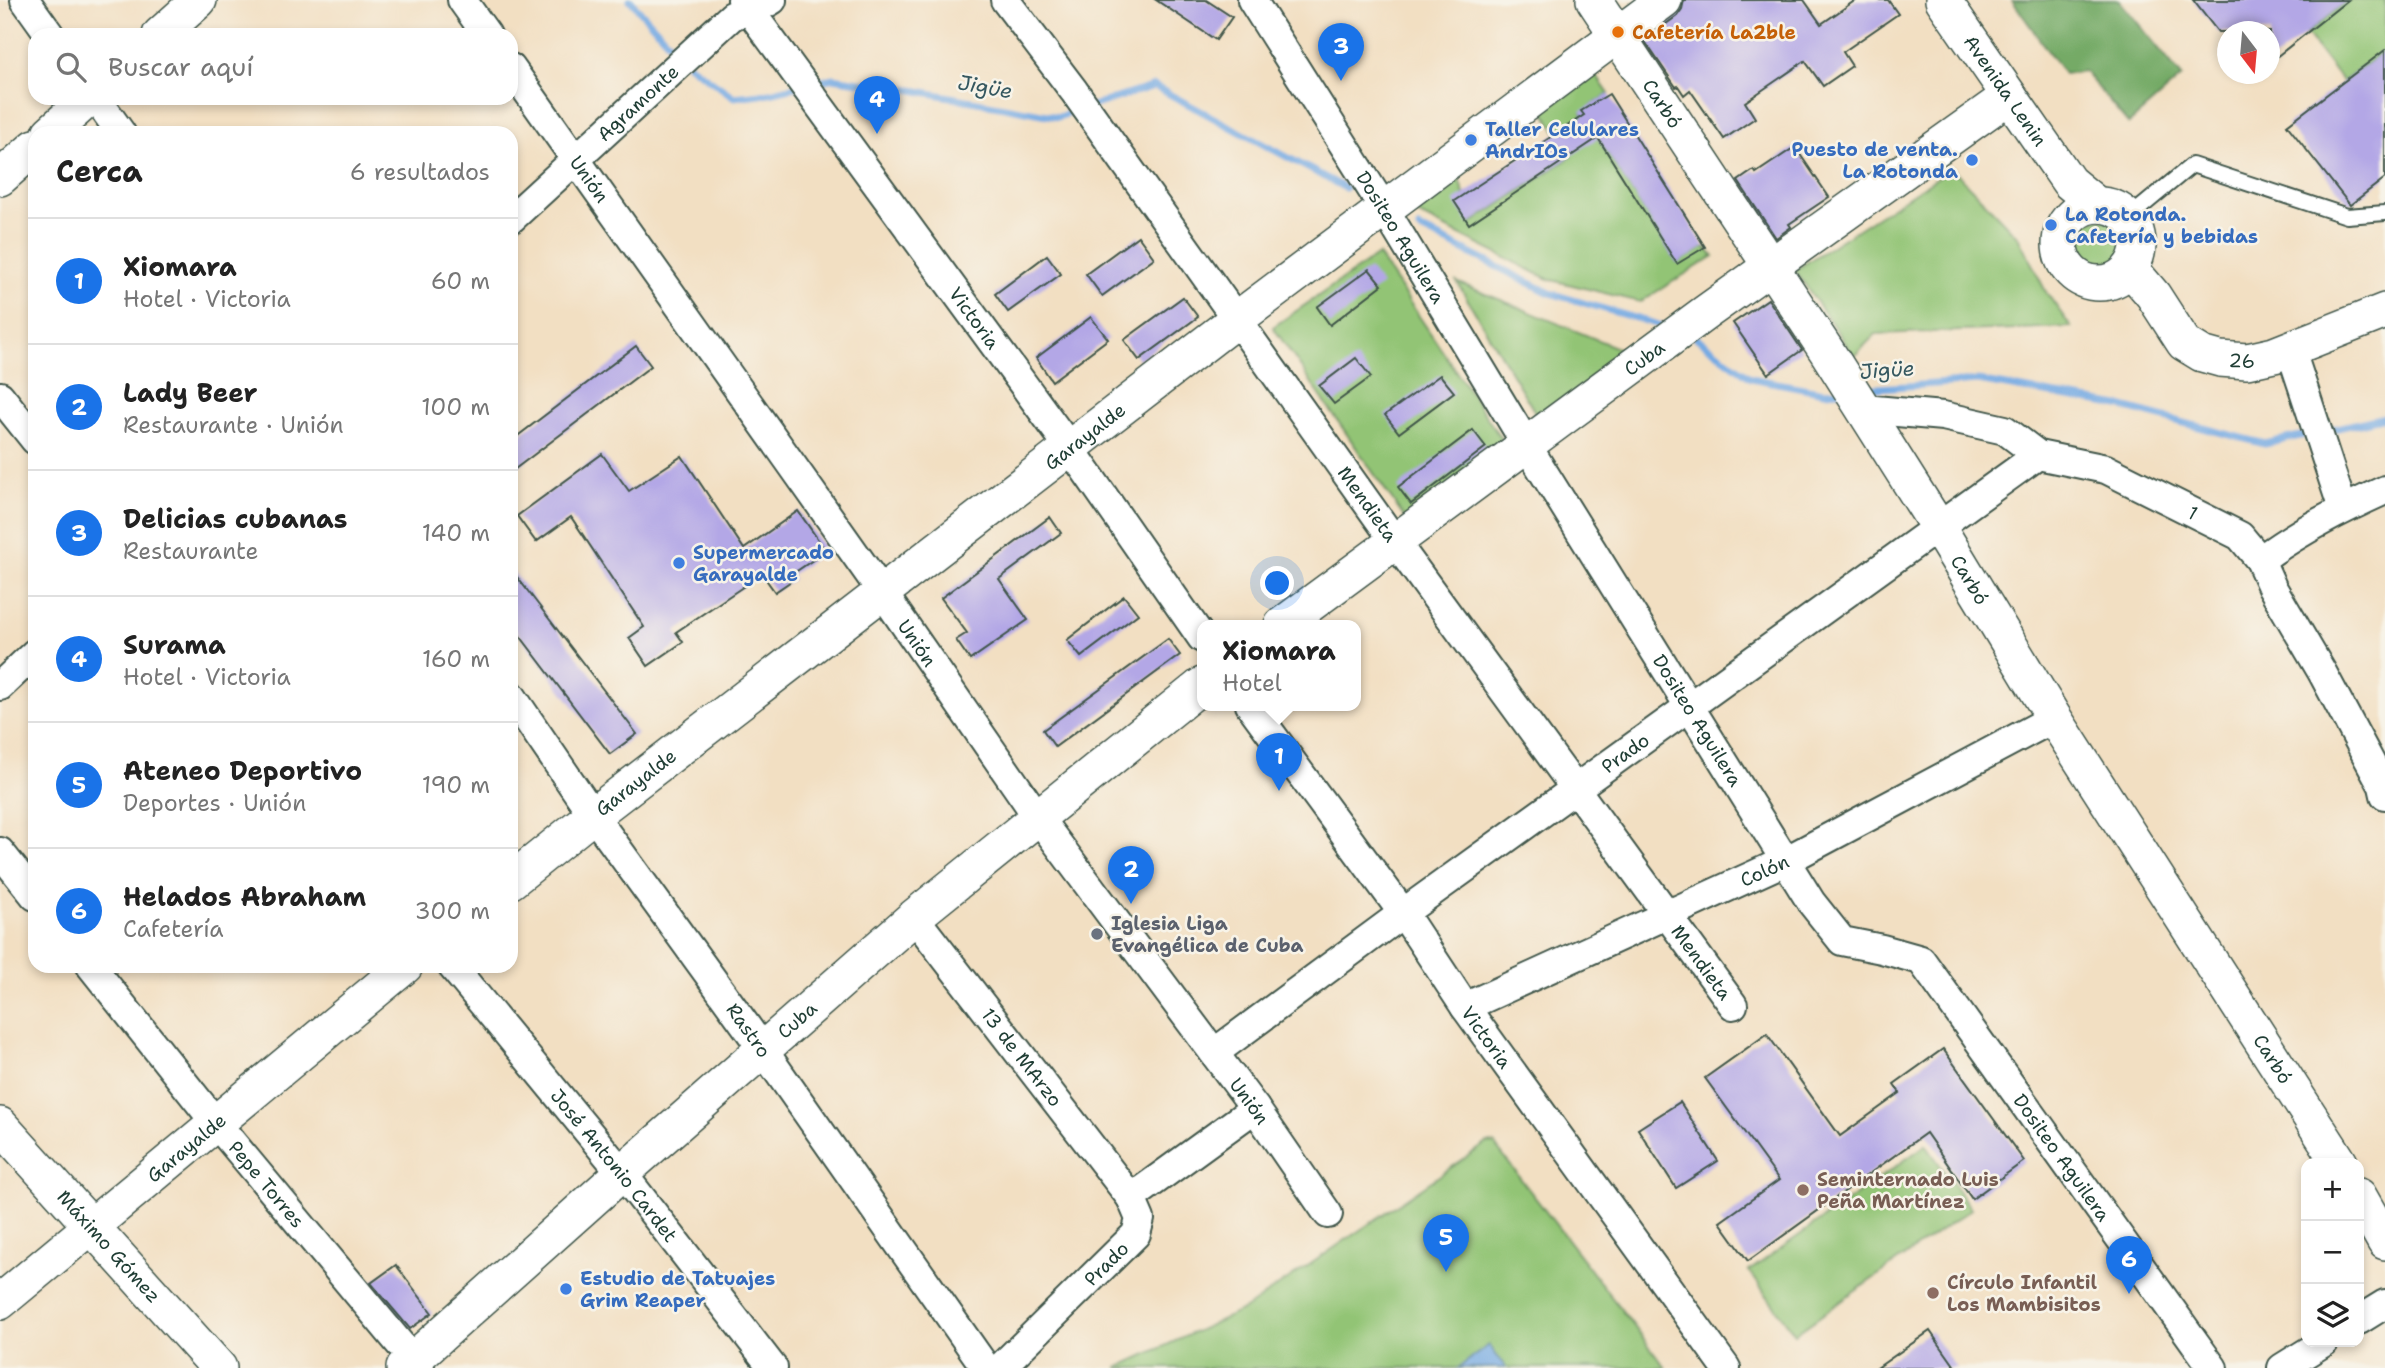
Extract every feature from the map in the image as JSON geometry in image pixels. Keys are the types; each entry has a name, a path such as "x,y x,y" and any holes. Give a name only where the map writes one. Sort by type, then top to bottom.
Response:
{"street":[{"path":"25,0 45,28"},
{"path":"168,28 199,0"},
{"path":"462,0 482,28"},
{"name":"Mendieta","path":"1005,0 1074,91 1394,541 1575,791 1668,914 1732,1006"},
{"name":"Dositeo Aguilera","path":"1252,0 1385,210 1527,446 1811,902 1842,942 1921,960 2213,1368"},
{"name":"Carbó","path":"1594,0 1826,350 2054,718 2337,1158"},
{"name":"Garayalde","path":"518,875 1237,319 1664,0"},
{"name":"Avenida Lenin","path":"1942,0 2069,182 2113,212"},
{"name":"Agramonte","path":"518,213 733,16 754,3"},
{"name":"Victoria","path":"754,3 813,97 1069,448 1197,631"},
{"name":"Unión","path":"518,78 883,593 1037,816 1255,1108 1328,1214"},
{"name":"Cuba","path":"1289,620 1705,313 2009,96"},
{"path":"58,126 81,105"},
{"path":"101,105 116,126"},
{"path":"0,178 28,153"},
{"path":"2066,222 2086,207 2113,212 2135,230 2138,243 2130,268 2120,277 2095,283 2071,272 2063,260 2060,248 2061,234 2066,222 2069,182"},
{"name":"26","path":"2130,268 2153,295 2184,343 2202,354 2220,359 2247,361 2290,348 2385,311"},
{"path":"2260,560 2281,544 2364,499 2329,463 2290,348"},
{"path":"0,396 28,431"},
{"name":"1","path":"1863,409 1943,416 2005,430 2038,454 2106,469 2240,536 2260,560 2272,587 2384,789"},
{"name":"Prado","path":"1214,1053 2038,454"},
{"path":"0,686 28,660"},
{"name":"Cuba","path":"412,1365 622,1172 914,917 1197,689"},
{"name":"Rastro","path":"518,705 986,1368"},
{"name":"Victoria","path":"1254,711 1403,914 1465,1007 1726,1368"},
{"name":"Colón","path":"1465,1007 1787,860 2054,718"},
{"path":"0,852 28,887"},
{"name":"13 de MArzo","path":"914,917 1131,1198"},
{"name":"Pepe Torres","path":"97,973 412,1365"},
{"name":"Garayalde","path":"0,1302 396,973"},
{"name":"José Antonio Cardet","path":"458,973 622,1172 773,1368"},
{"path":"1131,1198 1255,1108"},
{"name":"Máximo Gómez","path":"0,1125 219,1368"},
{"name":"Prado","path":"1000,1368 1136,1234 1140,1219 1131,1198"},
{"path":"2364,1205 2385,1242"},
{"path":"2364,1317 2385,1304"},
{"path":"2282,1368 2316,1347"}],"lane":[{"path":"2113,212 2192,165 2347,216 2385,213"}],"green space":[{"path":"2012,0 2119,0 2182,77 2128,124 2084,71 2064,74"},
{"path":"2348,0 2385,0 2385,50 2343,82 2306,34"},
{"path":"1595,74 1609,94 1582,112 1677,263 1705,247 1714,256 1640,302 1548,279 1399,205 1454,165 1470,224 1572,156 1543,110"},
{"path":"1952,168 2019,238 2046,292 2071,327 1876,334 1854,356 1795,270"},
{"path":"2099,219 2118,226 2125,245 2118,264 2099,271 2080,264 2073,245 2080,226"},
{"path":"1378,255 1508,449 1408,523 1273,327"},
{"path":"1457,282 1637,356 1542,424"},
{"path":"1487,1143 1494,1144 1666,1368 1117,1368 1245,1309"},
{"path":"1926,1145 1971,1209 1795,1334 1749,1271"}],"water":[{"path":"1489,1345 1506,1368 1458,1368"}],"building":[{"path":"1156,0 1206,0 1232,17 1216,40"},
{"path":"1684,0 1804,0 1821,24 1856,0 1888,0 1898,14 1843,52 1852,66 1823,86 1805,61 1745,102 1755,118 1724,139 1690,90 1684,95 1678,86 1676,87 1644,40 1677,16"},
{"path":"2193,0 2348,0 2280,54 2280,21 2217,21 2217,31"},
{"path":"2385,50 2385,178 2350,205 2287,125"},
{"path":"1609,94 1705,247 1677,264 1598,138 1469,224 1454,201 1584,115 1581,111"},
{"path":"1795,147 1829,197 1789,224 1791,227 1776,238 1738,181 1754,170 1756,173"},
{"path":"1138,236 1154,258 1102,296 1086,274"},
{"path":"1047,255 1061,274 1008,312 995,294"},
{"path":"1369,269 1382,285 1330,325 1317,307"},
{"path":"1183,297 1198,317 1139,360 1124,340"},
{"path":"1768,299 1802,350 1768,374 1733,323"},
{"path":"1091,317 1108,339 1052,381 1036,358"},
{"path":"636,346 651,366 518,467 518,436"},
{"path":"1356,358 1371,377 1334,404 1319,386"},
{"path":"1440,375 1454,392 1399,433 1385,415"},
{"path":"1473,430 1486,447 1411,504 1398,487"},
{"path":"602,454 629,491 682,456 744,549 798,511 826,551 791,575 794,579 775,592 762,574 676,632 683,642 648,666 629,638 644,627 571,517 536,542 518,515"},
{"path":"1050,517 1061,533 999,579 1028,620 970,660 956,640 967,633 941,598"},
{"path":"518,578 637,734 610,754 518,633"},
{"path":"1124,596 1138,614 1081,657 1067,640"},
{"path":"1168,639 1180,655 1055,747 1043,730"},
{"path":"1767,1034 1840,1136 1900,1093 1894,1084 1943,1049 2024,1161 1972,1199 1926,1133 1748,1261 1720,1222 1779,1180 1705,1078"},
{"path":"1680,1102 1718,1161 1676,1188 1638,1129"},
{"path":"396,1265 432,1313 410,1329 371,1283"},
{"name":"Círculo Infantil Los Mambisitos","path":"1930,1331 1956,1368 1877,1368"}],"waterway":[{"name":"Jigüe","path":"630,0 681,56"},
{"name":"Jigüe","path":"689,65 734,97 799,86"},
{"name":"Jigüe","path":"810,84 833,78 1058,117 1080,110"},
{"name":"Jigüe","path":"1092,106 1154,86 1345,188"},
{"name":"Jigüe","path":"1419,228 1550,293 1666,327"},
{"name":"Jigüe","path":"1694,336 1751,378 1824,392 1838,391"},
{"name":"Jigüe","path":"1864,389 1978,381 2119,406 2265,444 2313,433"},
{"name":"Jigüe","path":"2324,431 2385,417"}],"place":[{"name":"Cafetería La2ble","path":"1618,32"},
{"name":"Delicias cubanas","path":"1341,81"},
{"name":"Surama","path":"877,134"},
{"name":"Taller Celulares AndrIOs","path":"1471,140"},
{"name":"Puesto de venta. La Rotonda","path":"1972,160"},
{"name":"La Rotonda. Cafetería y bebidas","path":"2051,225"},
{"name":"Supermercado Garayalde","path":"679,563"},
{"name":"Xiomara","path":"1279,791"},
{"name":"Lady Beer","path":"1131,904"},
{"name":"Iglesia Liga Evangélica de Cuba","path":"1097,934"},
{"name":"Seminternado Luis Peña Martínez","path":"1803,1190"},
{"name":"Ateneo Deportivo","path":"1446,1272"},
{"name":"Estudio de Tatuajes Grim Reaper","path":"566,1289"},
{"name":"Círculo Infantil Los Mambisitos","path":"1933,1293"},
{"name":"Helados Abraham","path":"2129,1294"}]}
